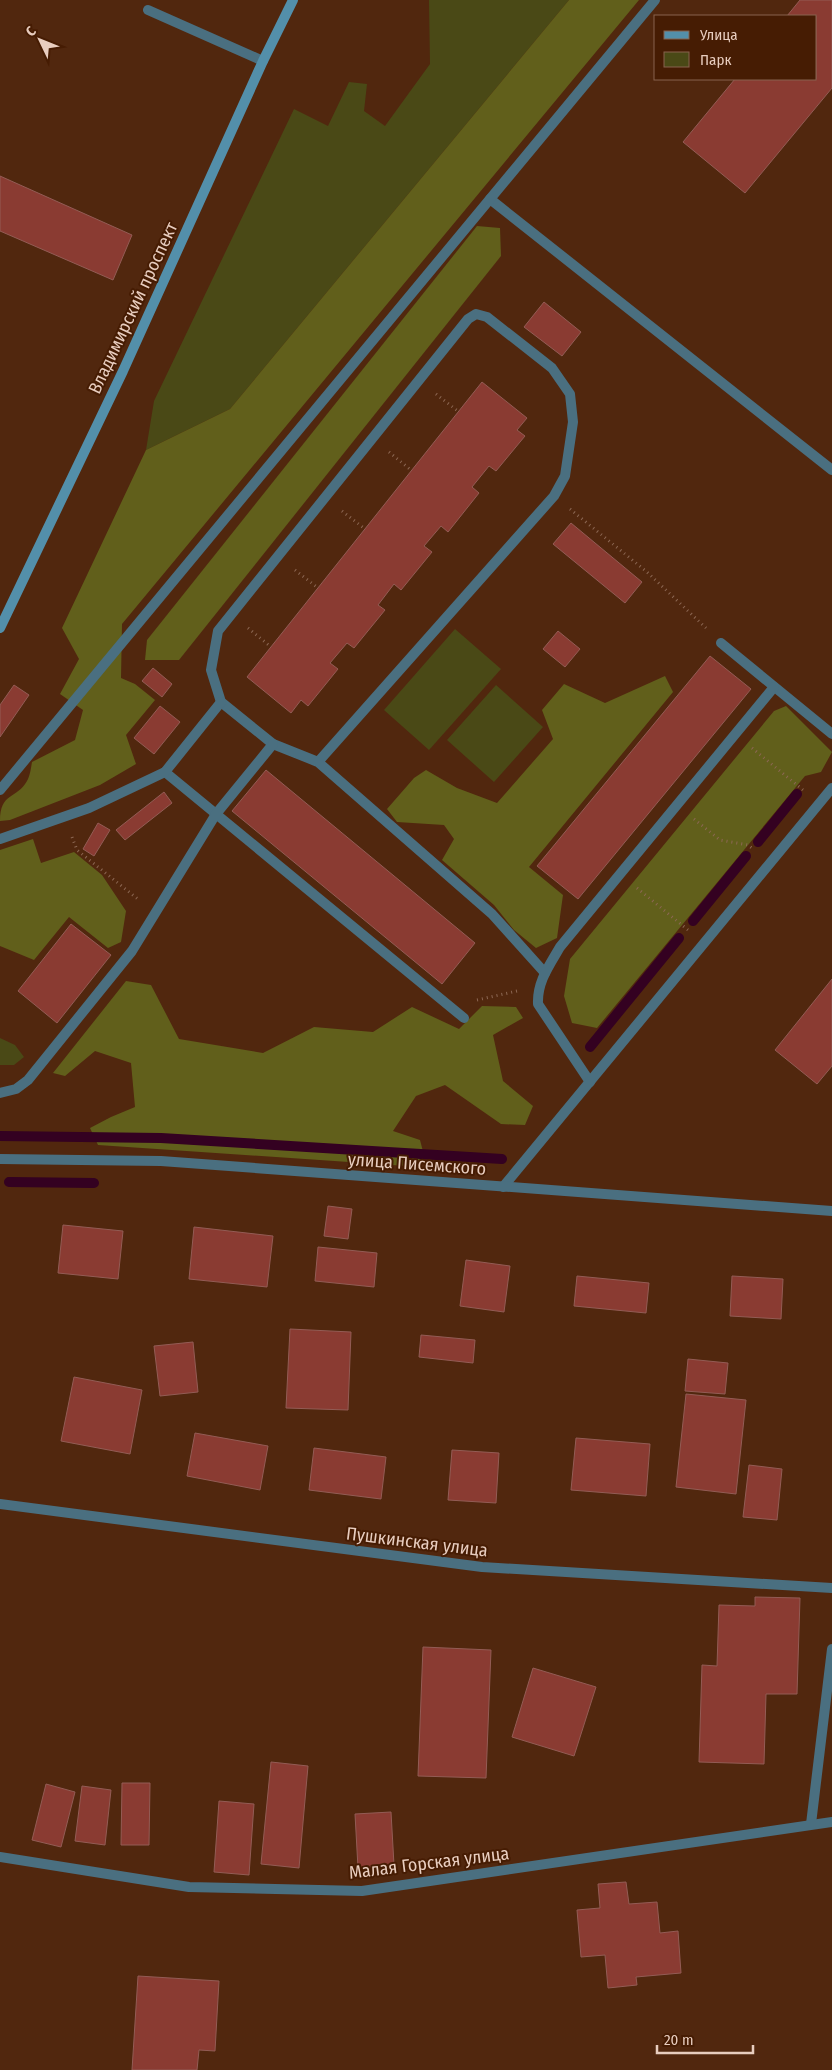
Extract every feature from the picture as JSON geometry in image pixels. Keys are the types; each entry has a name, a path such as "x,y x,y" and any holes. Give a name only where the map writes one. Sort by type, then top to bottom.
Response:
{"main road":[{"name":"Владимирский проспект","path":"0,628 124,371 263,61 293,0"}],"street":[{"path":"0,790 655,0"},
{"path":"148,10 263,61"},
{"path":"490,199 832,470"},
{"path":"318,762 554,496 565,476 573,422 570,394 552,368 487,317 476,314 468,319 218,632 211,670 221,702 273,744 318,762 492,914 545,973"},
{"path":"721,643 832,734"},
{"path":"590,1082 538,1004 537,990 560,947 774,687"},
{"path":"0,839 88,808 165,772 221,702"},
{"path":"0,1093 16,1089 28,1080 132,951 216,814 273,744"},
{"path":"165,772 464,1018"},
{"path":"503,1187 832,788"},
{"name":"улица Писемского","path":"0,1159 161,1161 832,1211"},
{"name":"Пушкинская улица","path":"0,1504 482,1567 832,1588"},
{"path":"811,1824 832,1649"},
{"name":"Малая Горская улица","path":"0,1857 189,1887 362,1891 832,1822"}],"path":[{"path":"419,380 459,412"},
{"path":"372,439 412,471"},
{"path":"554,496 647,572 721,643"},
{"path":"325,497 365,529"},
{"path":"278,556 318,588"},
{"path":"232,615 271,647"},
{"path":"735,734 819,803"},
{"path":"677,805 720,840 748,845 770,863"},
{"path":"65,816 76,850 155,913"},
{"path":"620,874 704,944"},
{"path":"450,1007 510,991 537,990"}],"green space":[{"path":"429,0 569,0 230,409 146,450 154,401 294,109 328,126 349,82 367,84 364,111 385,126 430,64"},
{"path":"455,629 501,669 429,750 384,710"},
{"path":"496,685 543,727 494,782 447,740"},
{"path":"0,1038 15,1045 24,1057 14,1065 0,1065"}],"shaded area":[{"path":"569,0 639,0 122,624 121,678 135,684 155,700 126,735 136,764 100,785 10,820 0,821 3,805 6,800 23,787 30,774 32,762 75,740 83,710 60,694 79,659 62,628 146,450 230,409"},
{"path":"477,226 500,228 501,256 179,660 145,660 147,640"},
{"path":"665,676 673,692 529,867 563,895 557,938 536,948 514,930 494,905 442,860 454,839 444,825 397,822 387,809 414,778 426,770 457,788 497,803 553,739 542,710 564,684 605,703"},
{"path":"786,706 832,752 821,772 805,776 597,1028 572,1023 564,996 570,959 774,711"},
{"path":"33,839 41,863 74,852 102,875 126,911 121,942 108,948 69,917 34,960 0,946 0,850"},
{"path":"126,981 151,985 179,1039 263,1053 314,1027 373,1032 412,1007 459,1029 482,1006 516,1007 523,1018 493,1035 503,1081 533,1106 525,1125 501,1124 445,1085 416,1096 393,1131 420,1140 425,1159 407,1166 98,1145 90,1128 135,1107 131,1063 95,1051 65,1076 53,1073"}],"building":[{"path":"800,0 832,0 832,88 745,193 683,142 734,80 817,80 817,15 788,15"},
{"path":"0,176 132,235 113,280 0,231"},
{"path":"544,302 581,332 562,356 524,327"},
{"path":"482,382 527,418 517,430 525,436 496,471 489,466 472,487 479,493 448,532 441,526 424,546 432,552 401,590 394,584 378,605 385,610 354,648 347,643 330,663 338,669 308,706 301,700 291,713 247,677"},
{"path":"571,523 642,582 625,603 553,544"},
{"path":"558,631 580,649 565,667 543,649"},
{"path":"710,656 751,689 578,899 537,866"},
{"path":"153,668 172,684 162,697 142,681"},
{"path":"14,685 29,695 0,737 0,705"},
{"path":"160,706 180,722 154,754 134,738"},
{"path":"266,770 475,943 442,984 232,811"},
{"path":"164,792 172,803 125,840 116,830"},
{"path":"98,823 110,830 94,856 83,849"},
{"path":"71,924 111,955 57,1023 18,991"},
{"path":"832,979 832,1066 817,1084 775,1050"},
{"path":"328,1206 352,1209 348,1239 324,1236"},
{"path":"63,1225 123,1231 118,1279 58,1273"},
{"path":"194,1227 273,1236 267,1287 189,1279"},
{"path":"318,1247 377,1253 374,1287 315,1281"},
{"path":"466,1260 510,1266 504,1312 460,1306"},
{"path":"577,1276 649,1283 646,1313 574,1306"},
{"path":"732,1276 783,1279 781,1319 730,1316"},
{"path":"290,1329 351,1332 348,1410 286,1408"},
{"path":"421,1335 475,1340 473,1363 419,1357"},
{"path":"193,1342 198,1392 160,1396 154,1346"},
{"path":"688,1359 728,1363 725,1394 685,1391"},
{"path":"74,1377 142,1390 130,1454 61,1441"},
{"path":"686,1394 746,1400 736,1494 676,1487"},
{"path":"195,1433 268,1446 260,1490 187,1476"},
{"path":"576,1438 650,1444 646,1496 571,1490"},
{"path":"314,1448 386,1457 381,1499 309,1490"},
{"path":"452,1450 499,1453 496,1503 448,1500"},
{"path":"749,1465 782,1469 777,1520 743,1517"},
{"path":"755,1597 800,1598 797,1694 766,1694 764,1764 699,1762 702,1665 717,1666 719,1605 755,1606"},
{"path":"423,1647 491,1650 486,1778 418,1776"},
{"path":"533,1668 596,1687 574,1756 512,1737"},
{"path":"271,1762 308,1766 299,1868 261,1864"},
{"path":"122,1783 150,1783 149,1845 121,1845"},
{"path":"46,1784 75,1792 61,1847 32,1840"},
{"path":"82,1786 111,1790 105,1845 75,1841"},
{"path":"219,1801 254,1804 249,1875 214,1872"},
{"path":"391,1812 394,1865 358,1868 355,1814"},
{"path":"626,1882 629,1904 657,1902 660,1933 678,1931 681,1973 636,1977 637,1985 608,1988 605,1955 581,1957 577,1910 600,1908 598,1884"},
{"path":"138,1976 219,1981 215,2051 199,2050 197,2070 132,2070"}],"waterway":[{"path":"758,842 797,794"},
{"path":"693,921 746,856"},
{"path":"590,1047 679,938"},
{"path":"0,1136 161,1138 502,1159"},
{"path":"9,1182 94,1183"}]}
